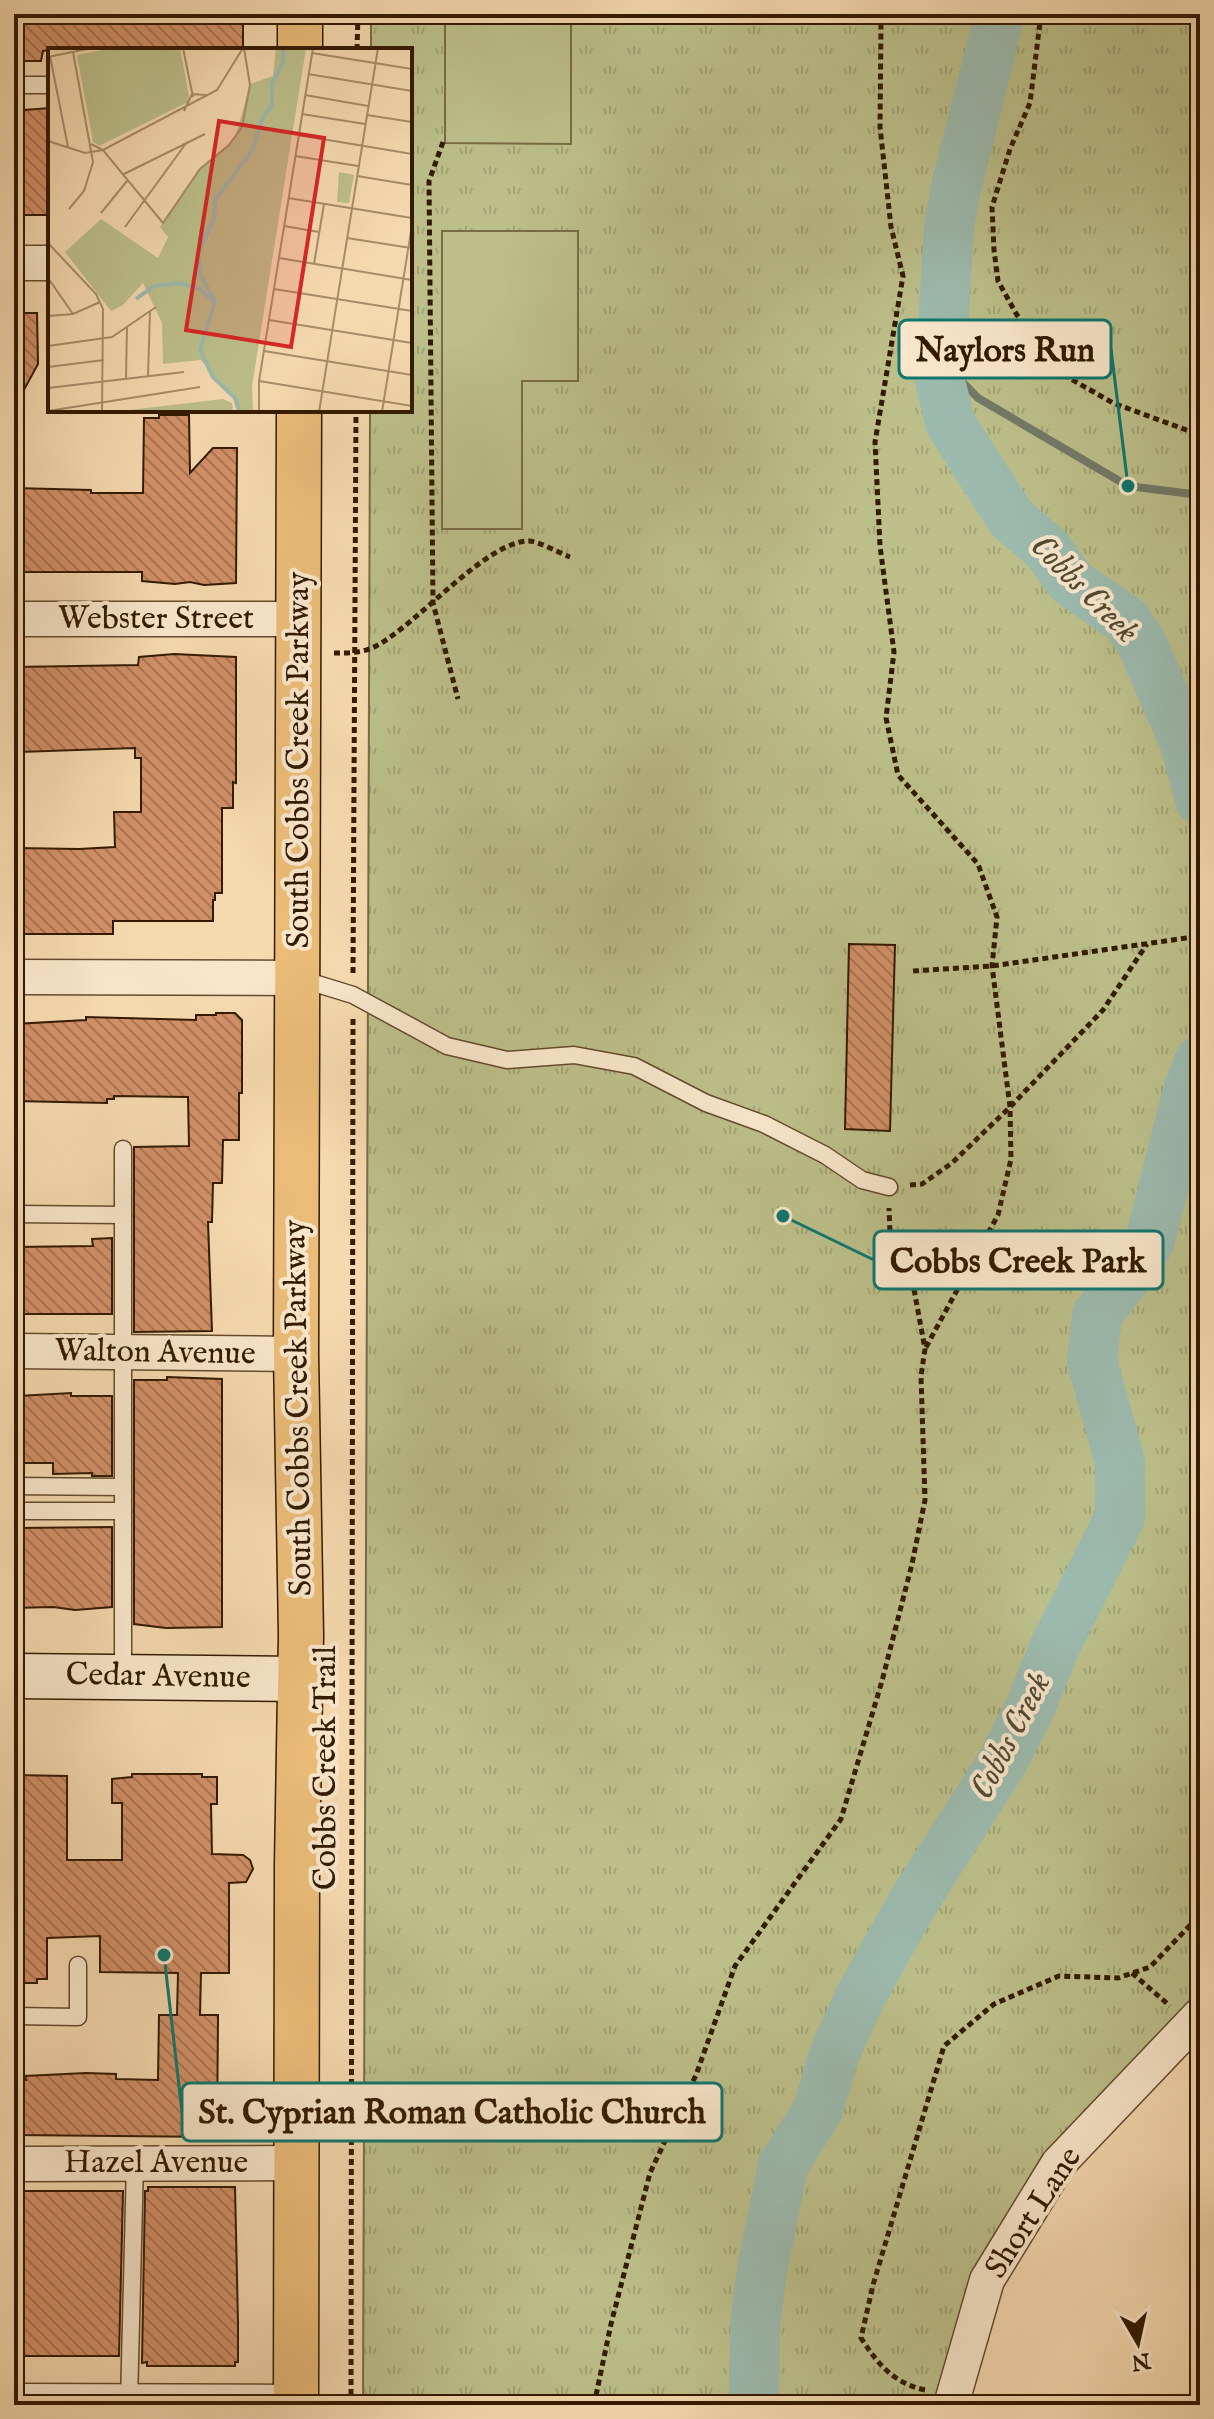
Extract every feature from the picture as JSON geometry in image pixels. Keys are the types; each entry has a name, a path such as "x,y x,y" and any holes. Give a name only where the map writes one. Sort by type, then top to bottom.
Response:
{"main road":[{"path":"300,14 300,48"},
{"name":"South Cobbs Creek Parkway","path":"296,2403 297,1864 301,1679 296,1354 299,412"}],"street":[{"path":"14,263 48,263"},
{"name":"Webster Street","path":"14,619 299,637"},
{"path":"14,977 299,978"},
{"name":"Walton Avenue","path":"14,1351 296,1354"},
{"name":"Cedar Avenue","path":"14,1676 301,1679"},
{"name":"Short Lane","path":"952,2401 987,2280 1058,2164 1195,2020"},
{"name":"Hazel Avenue","path":"14,2164 298,2163"},
{"path":"14,2401 296,2403"}],"lane":[{"path":"14,85 48,85"},
{"path":"299,978 353,995 447,1046 507,1060 574,1055 634,1066 706,1103 764,1124 825,1155 862,1180 889,1187"},
{"path":"123,1149 123,1676"},
{"path":"14,1214 123,1215"},
{"path":"14,1486 123,1487"},
{"path":"14,1511 123,1511"},
{"path":"14,2016 78,2017 78,1965"},
{"path":"129,2402 135,2163"}],"path":[{"path":"357,48 358,14"},
{"path":"878,14 881,25 880,127 891,227 903,276 875,442 880,546 894,652 886,718 898,775 978,864 997,917 992,966 1010,1107 1011,1159 998,1215 925,1349"},
{"path":"1041,14 1030,103 1010,149 992,207 998,281 1017,315 1057,371 1113,403 1200,435"},
{"path":"443,142 429,181 433,603 458,699"},
{"name":"Cobbs Creek Trail","path":"351,2405 350,1619 356,412"},
{"path":"299,637 355,653 376,646 493,552 530,541 570,557"},
{"path":"913,971 992,966 1200,936"},
{"path":"889,1187 922,1184 952,1163 1103,1010 1147,944"},
{"path":"594,2405 611,2324 650,2173 696,2075 735,1966 841,1819 882,1681 912,1564 925,1500 921,1376 925,1349 910,1268 890,1233"},
{"path":"952,2401 910,2387 879,2366 861,2338 877,2272 944,2046 994,2004 1059,1976 1118,1978 1150,1967 1200,1915"},
{"path":"1132,1973 1195,2020"}],"green space":[{"path":"371,14 1200,14 1200,2023 1011,2246 965,2405 363,2405 370,412 412,412 412,48 371,48"},
{"path":"445,14 571,14 571,144 445,143"},
{"path":"442,231 578,231 578,381 522,381 522,529 442,529"}],"building":[{"path":"20,14 243,14 243,48 48,48 43,51 41,61 18,61"},
{"path":"48,108 48,215 15,215 16,156 20,128 24,128 24,110"},
{"path":"14,313 37,313 38,364 14,408"},
{"path":"159,415 189,415 190,473 213,448 237,448 236,583 204,585 142,581 142,572 14,572 15,488 143,493 144,418 159,418"},
{"path":"174,654 236,657 236,783 233,782 233,808 222,808 222,893 215,893 213,921 113,921 113,934 18,934 18,848 115,847 114,812 141,812 141,758 135,758 135,748 20,752 20,748 15,748 14,667 138,665 139,657"},
{"path":"849,944 895,945 890,1131 845,1129"},
{"path":"235,1013 242,1020 242,1093 239,1093 239,1140 223,1140 222,1183 213,1183 212,1222 208,1222 212,1331 134,1332 134,1147 189,1146 188,1097 114,1096 114,1099 107,1099 107,1103 14,1101 14,1024 86,1020 86,1017 196,1020 196,1015"},
{"path":"112,1238 112,1314 19,1314 19,1300 14,1300 14,1247 93,1246 92,1239"},
{"path":"167,1377 222,1379 222,1627 166,1628 134,1624 134,1380 167,1380"},
{"path":"71,1393 71,1396 112,1396 112,1476 53,1474 53,1463 14,1463 14,1409 17,1409 18,1396"},
{"path":"112,1527 112,1607 75,1610 14,1608 16,1528"},
{"path":"132,1774 202,1774 202,1777 217,1777 217,1804 211,1804 212,1854 243,1855 250,1860 253,1869 246,1882 229,1883 229,1973 201,1973 200,2015 218,2015 217,2137 14,2135 14,2079 86,2073 116,2074 116,2079 158,2080 159,2015 177,2015 178,1973 100,1972 100,1936 47,1938 47,1979 37,1979 37,1983 14,1983 14,1775 67,1776 67,1860 122,1860 122,1803 112,1803 112,1779 132,1777"},
{"path":"148,2187 235,2187 238,2362 235,2366 147,2366 147,2362 142,2363 145,2191"},
{"path":"14,2191 123,2191 119,2356 14,2356"}],"waterway":[{"name":"Cobbs Creek","path":"1000,14 949,226 940,381 950,423 1011,518 1047,549 1071,582 1127,621 1141,642 1185,743 1200,800"},
{"path":"942,361 978,398 1128,486 1200,495"},
{"name":"Cobbs Creek","path":"754,2405 755,2325 762,2270 783,2165 818,2110 834,2055 859,1999 912,1904 1001,1764 1029,1710 1056,1644 1120,1517 1120,1462 1092,1361 1097,1315 1150,1241 1188,1090 1200,1060"}],"place":[{"name":"Naylors Run","path":"1128,486"},
{"name":"Cobbs Creek Park","path":"783,1216"},
{"name":"St. Cyprian Roman Catholic Church","path":"164,1955"}]}
